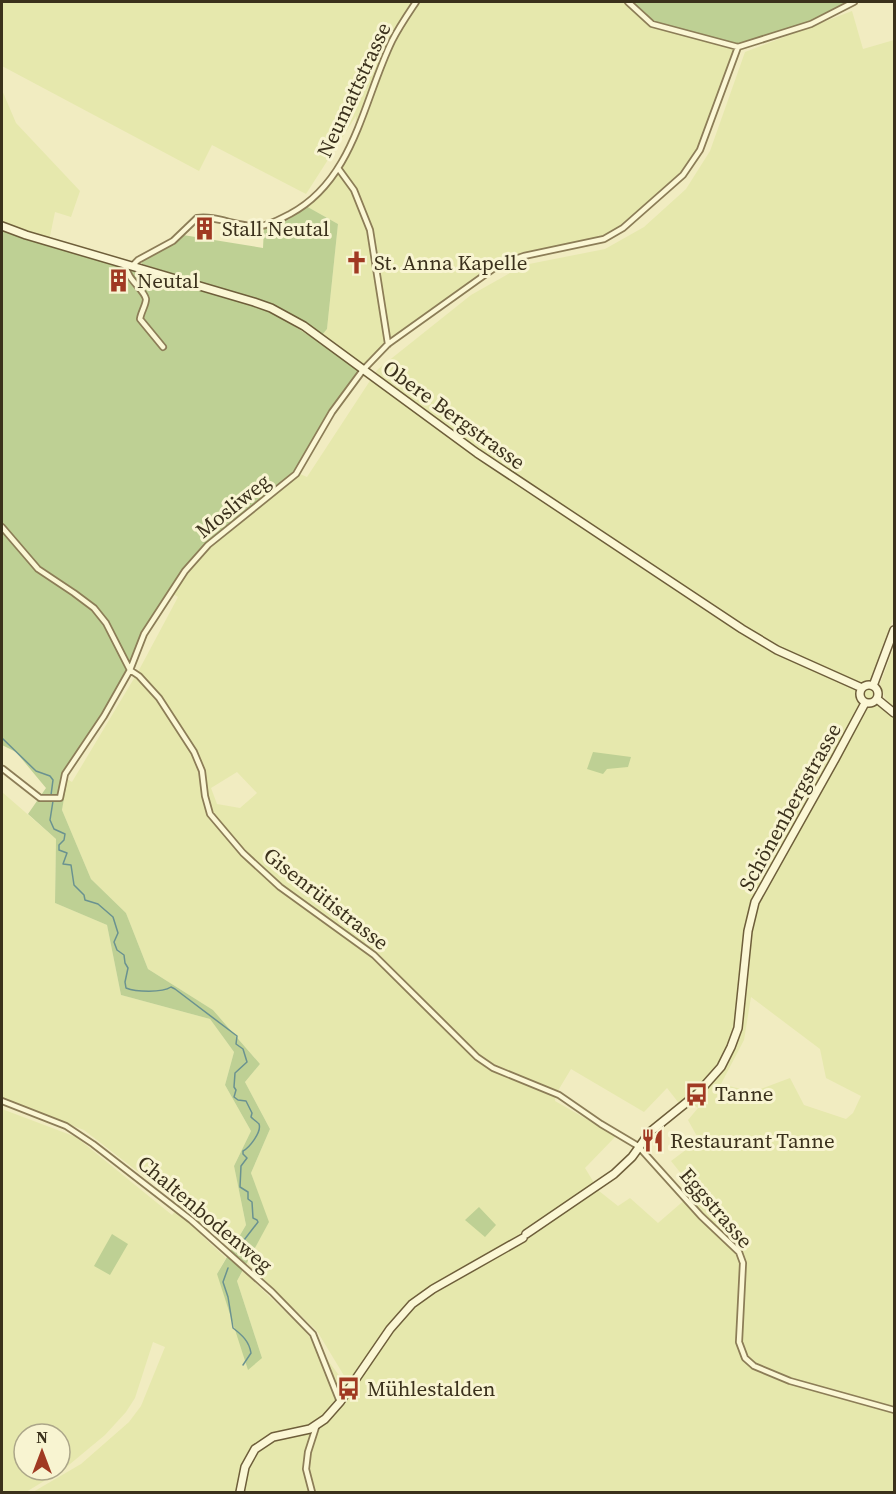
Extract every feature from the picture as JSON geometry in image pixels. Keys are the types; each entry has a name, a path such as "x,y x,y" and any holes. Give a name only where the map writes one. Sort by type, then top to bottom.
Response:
{"street":[{"name":"Neumattstrasse","path":"129,265 173,241 197,218 260,226 274,223 315,198 338,168 348,150 392,40 416,2"},
{"path":"628,2 652,24 738,47 811,24 854,2"},
{"name":"Mosliweg","path":"3,769 40,798 60,798 65,774 104,716 130,670 144,634 185,571 208,545 296,474 332,412 363,370 388,344 500,264 524,256 604,239 641,214 693,163 700,150 738,47"},
{"path":"338,168 354,189 370,230 388,344"},
{"name":"Obere Bergstrasse","path":"2,226 271,308 304,326 502,470 742,629 777,650 862,688"},
{"path":"129,265 132,280 146,300 140,319 163,347"},
{"name":"Gisenrütistrasse","path":"2,527 38,569 94,608 106,623 130,670 139,676 159,698 194,752 202,771 210,814 243,854 280,887 374,955 477,1057 493,1068 559,1095 638,1146"},
{"path":"873,686 894,630"},
{"path":"867,685 873,686 878,691 877,699 872,704 865,703 860,696 862,688 867,685"},
{"path":"877,699 894,713"},
{"name":"Schönenbergstrasse","path":"316,1427 340,1402 390,1329 412,1304 433,1289 524,1236 614,1174 632,1157 638,1146 658,1124 703,1088 721,1067 736,1036 742,1001 748,931 755,902 865,703"},
{"name":"Chaltenbodenweg","path":"2,1101 66,1126 93,1144 191,1220 272,1292 313,1334 340,1402"},
{"name":"Eggstrasse","path":"638,1146 701,1216 739,1252 743,1263 739,1342 745,1358 754,1366 790,1381 894,1410"},
{"path":"240,1492 248,1461 260,1444 273,1437 316,1427"},
{"path":"312,1492 306,1469 308,1452 316,1427"}],"green space":[{"path":"2,2 628,2 738,47 693,163 641,214 604,239 500,264 388,344 363,370 322,335 327,329 338,224 306,206 338,168 355,135 356,116 306,194 212,145 199,171 2,66"},
{"path":"628,2 846,2 809,22 738,47 652,24"},
{"path":"852,11 863,49 894,40 894,616 872,675 875,701 894,715 894,1492 33,1492 50,1482 72,1482 72,1469 129,1422 141,1406 165,1347 153,1342 135,1398 126,1412 105,1435 72,1462 72,1422 12,1422 12,1482 43,1482 26,1492 2,1492 2,1109 76,1137 172,1215 181,1205 84,1130 2,1100 2,792 56,839 55,903 107,925 121,995 210,1019 234,1052 225,1085 251,1131 234,1166 246,1225 231,1249 200,1219 201,1235 226,1258 217,1274 262,1358 237,1281 243,1271 304,1330 356,1397 354,1400 357,1397 317,1331 247,1263 268,1222 251,1173 270,1129 245,1082 260,1064 213,1010 148,969 126,913 91,879 62,810 67,779 72,782 139,670 178,597 126,564 218,439 307,477 377,370 471,295 524,265 605,249 644,227 686,189 710,151 745,52","holes":["237,772 257,793 240,808 217,804 211,788","751,997 820,1049 826,1078 861,1096 853,1113 846,1119 804,1105 790,1078 753,1092 721,1084 744,1040","571,1069 644,1112 667,1088 678,1102 698,1108 688,1120 699,1140 671,1161 695,1191 658,1223 630,1198 618,1206 599,1191 585,1168 616,1136 555,1101 556,1094"]},
{"path":"2,90 16,123 80,191 71,217 55,212 49,241 2,225"},
{"path":"306,206 338,224 327,329 322,335 298,318 261,301 142,264 145,258 183,235 263,248 264,228 282,222"},
{"path":"2,225 272,312 363,370 296,474 208,545 185,571 144,634 130,670 69,770 62,810 91,879 126,913 148,969 213,1010 260,1064 245,1082 270,1129 251,1173 269,1222 237,1281 262,1358 248,1370 217,1274 246,1225 234,1166 251,1131 225,1085 234,1052 210,1019 121,995 107,925 55,903 56,839 28,814 46,788 16,752 2,745"},
{"path":"894,647 894,708 885,698 880,684"},
{"path":"593,752 631,757 628,767 607,769 603,774 587,769"},
{"path":"479,1207 496,1225 485,1237 465,1220"},
{"path":"112,1234 128,1244 110,1275 94,1266"}],"waterway":[{"path":"2,738 36,771 50,776 53,780 50,820 54,829 65,834 64,840 59,845 59,850 67,853 63,864 71,865 74,885 84,895 85,900 98,904 113,917 118,933 114,942 117,950 124,955 128,968 126,988 149,991 171,987 237,1036 236,1044 243,1049 247,1062 235,1073 234,1097 246,1101 252,1113 251,1117 259,1124 259,1131 243,1151 247,1158 241,1166 240,1187 248,1192 248,1199 252,1202 253,1218 258,1222 241,1244"},
{"path":"228,1268 223,1282 233,1328 245,1339 251,1353 243,1365"}],"place":[{"name":"Stall Neutal","path":"204,229"},
{"name":"St. Anna Kapelle","path":"356,263"},
{"name":"Neutal","path":"119,281"},
{"name":"Tanne","path":"697,1094"},
{"name":"Restaurant Tanne","path":"652,1141"},
{"name":"Mühlestalden","path":"349,1389"}]}
